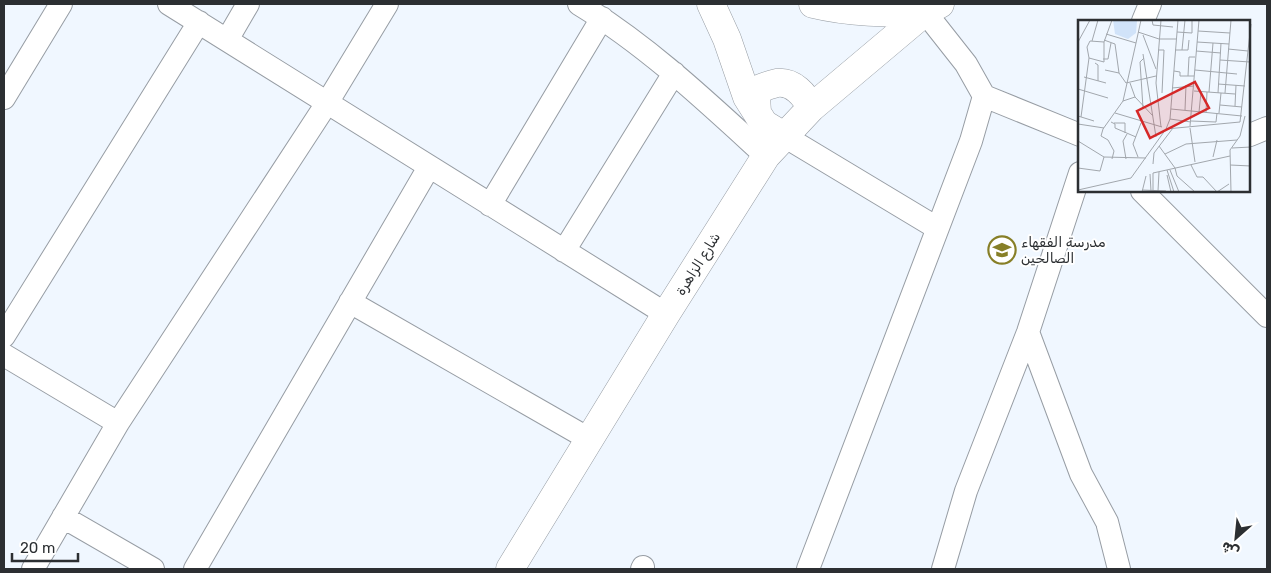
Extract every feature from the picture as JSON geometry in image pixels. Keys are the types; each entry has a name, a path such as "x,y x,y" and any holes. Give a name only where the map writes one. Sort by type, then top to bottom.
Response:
{"main road":[{"path":"712,4 727,39 747,97 775,146"},
{"path":"813,4 862,12 933,8"},
{"name":"شارع الزاهرة","path":"510,569 666,314 775,146 812,108 933,8"},
{"path":"757,112 756,98 761,88 778,83 787,84 802,93 812,108"}],"street":[{"path":"4,98 60,4"},
{"path":"169,4 666,314"},
{"path":"227,40 248,4"},
{"path":"33,569 118,423 327,103 387,4"},
{"path":"579,4 602,18 775,146 938,228"},
{"path":"1143,20 1150,4"},
{"path":"933,8 984,96 1078,135"},
{"path":"490,205 602,18"},
{"path":"4,336 199,22"},
{"path":"564,251 674,73"},
{"path":"808,569 971,141 984,96"},
{"path":"1251,135 1267,128"},
{"path":"195,569 429,167"},
{"path":"942,569 966,491 1028,332 1078,179"},
{"path":"1143,192 1267,316"},
{"path":"350,302 589,440"},
{"path":"1028,332 1081,474 1107,522 1119,569"},
{"path":"4,355 118,423"},
{"path":"63,518 153,569"}],"place":[{"name":"مدرسة الفقهاء الصالحين","path":"1002,250"}]}
